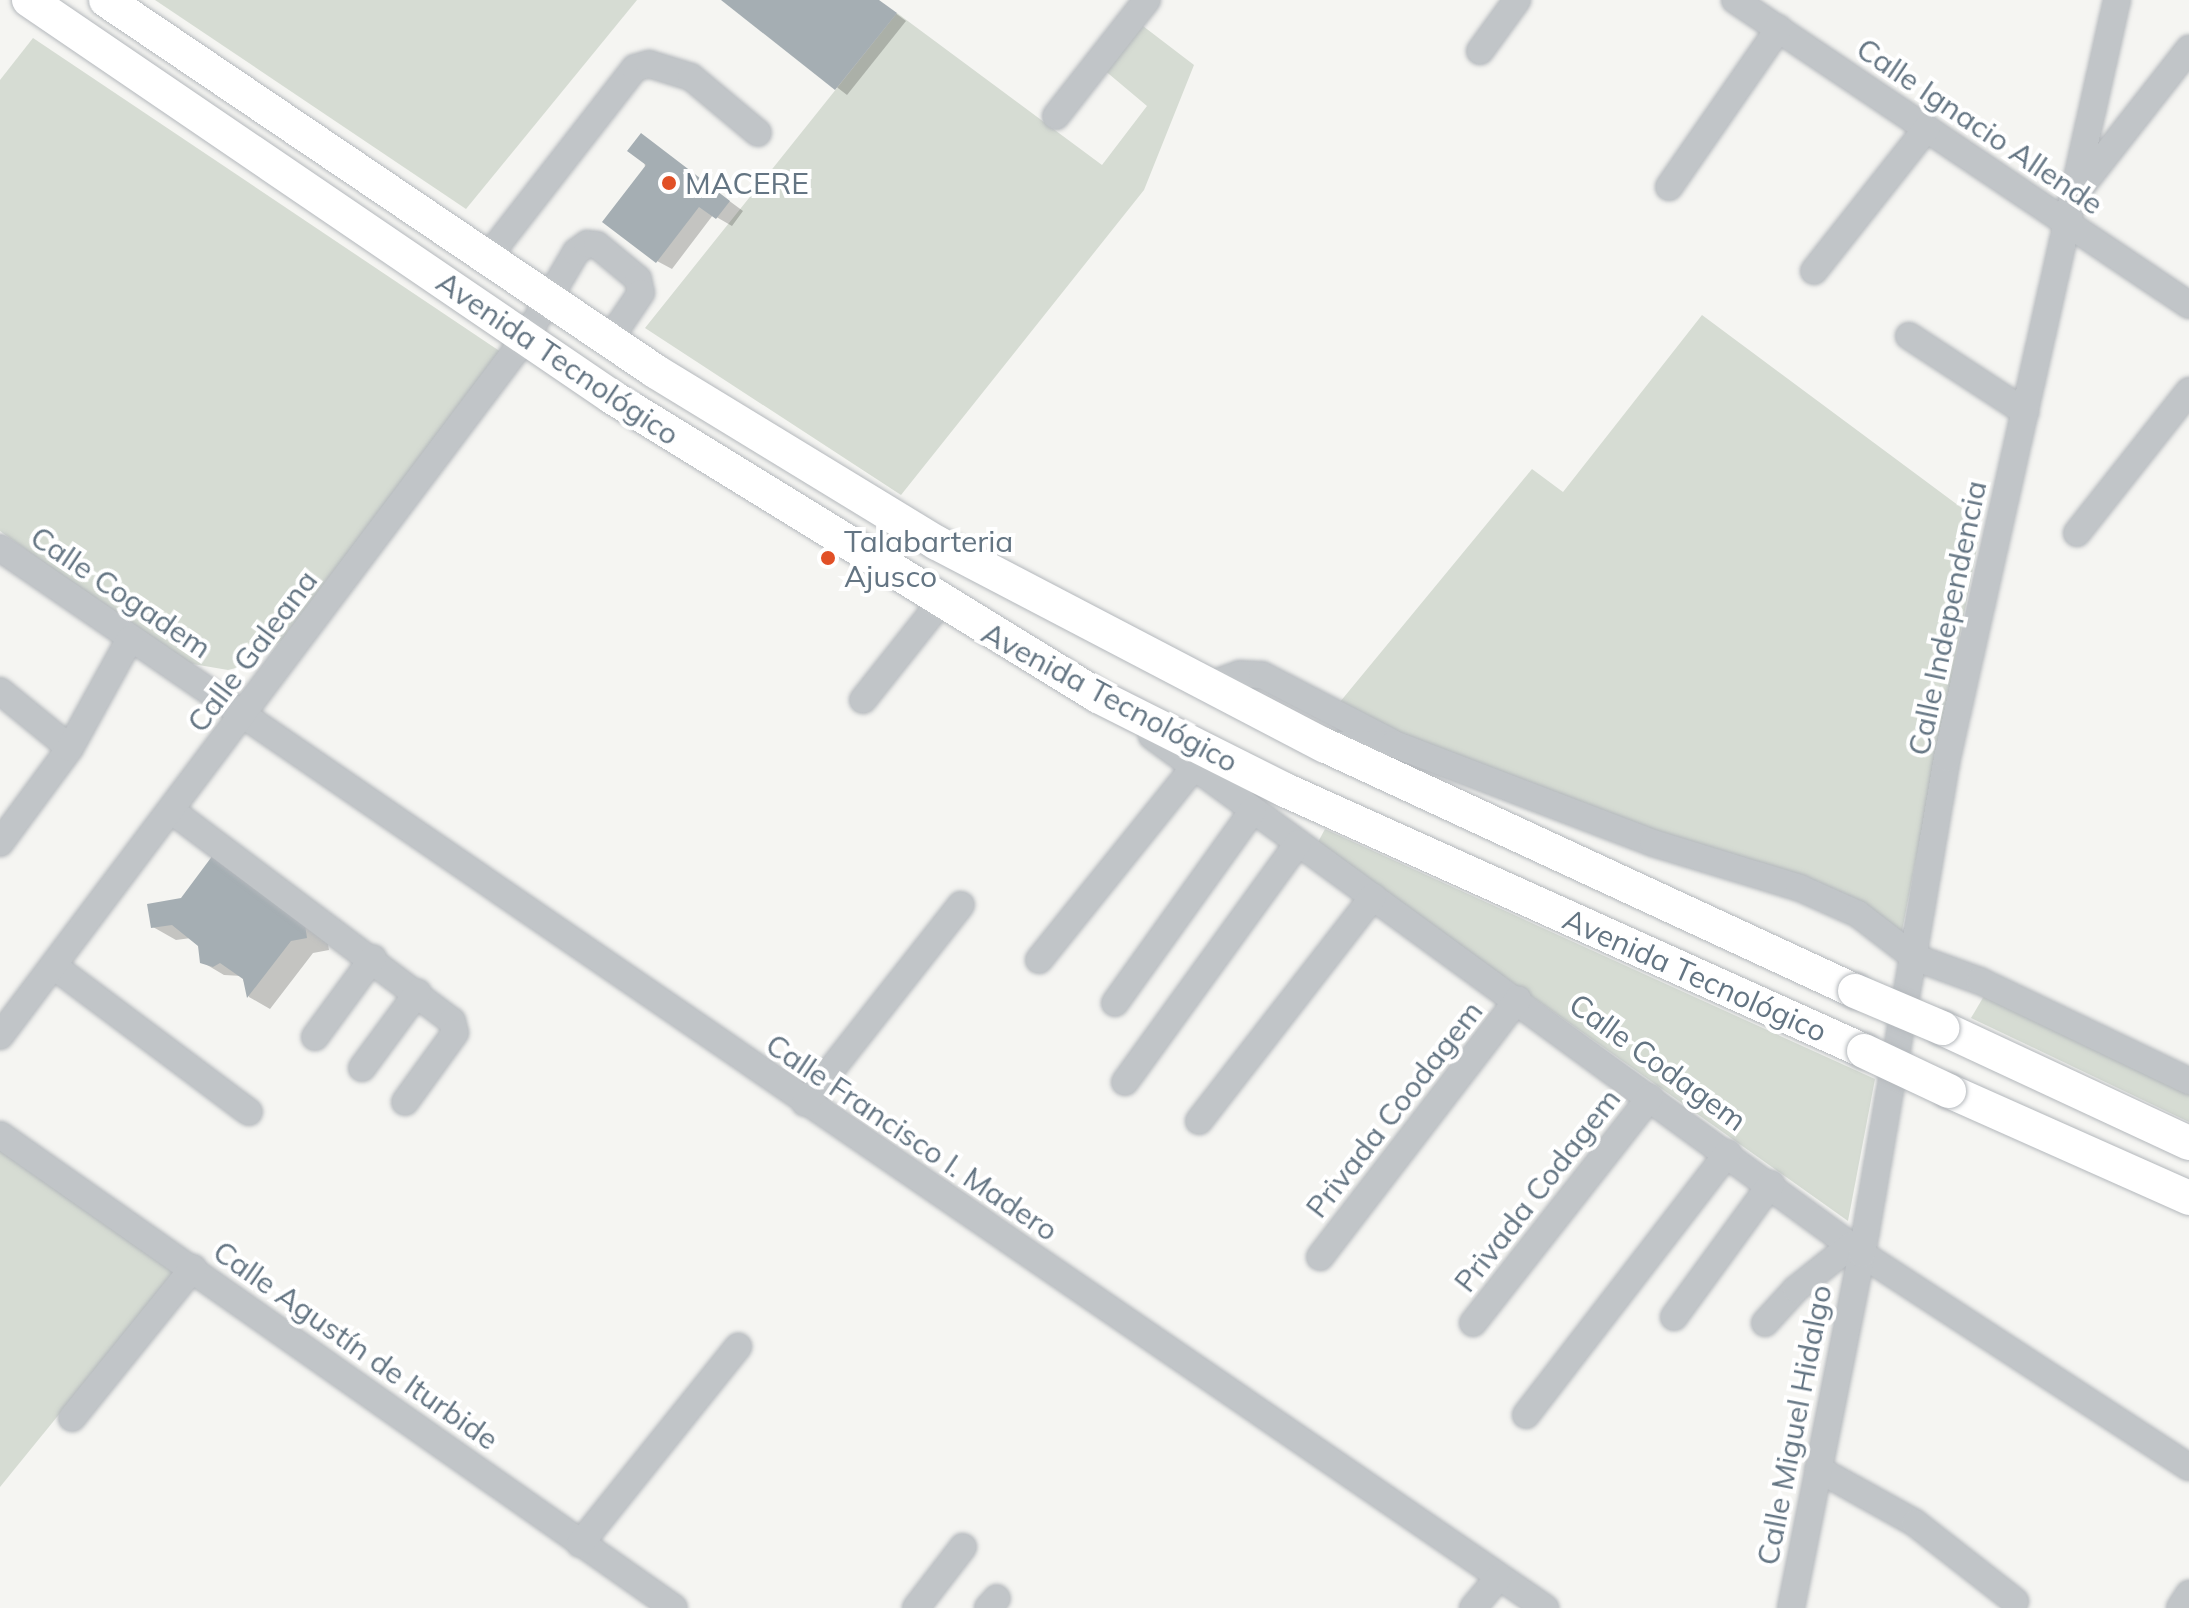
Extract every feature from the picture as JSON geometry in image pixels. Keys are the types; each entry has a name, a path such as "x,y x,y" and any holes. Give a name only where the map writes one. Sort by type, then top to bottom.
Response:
{"main road":[{"name":"Avenida Tecnológico","path":"29,0 526,337 940,603 1098,696 1285,790 2189,1198"},
{"name":"Avenida Tecnológico","path":"106,0 609,340 937,543 1324,745 2189,1143"}],"street":[{"path":"1056,116 1147,0"},
{"path":"1480,51 1517,0"},
{"name":"Calle Ignacio Allende","path":"1735,0 2189,305"},
{"name":"Calle Independencia","path":"1856,1250 1914,957 1947,758 2117,0"},
{"path":"1669,187 1779,28"},
{"path":"2075,193 2189,49"},
{"path":"487,258 635,68 649,64 691,77 758,133"},
{"path":"1814,271 1927,128"},
{"name":"Calle Galeana","path":"0,1036 246,714 526,337 576,252 597,245 638,279 641,293 609,340"},
{"path":"1909,336 2025,412"},
{"path":"2077,533 2189,391"},
{"name":"Calle Cogadem","path":"0,548 130,639 246,714"},
{"path":"863,700 940,603"},
{"path":"0,843 70,748 130,639"},
{"path":"1207,686 1240,674 1272,679 1394,744 1653,843 1824,897 1858,914 1914,957 1980,981 2189,1081"},
{"path":"0,691 70,748"},
{"name":"Calle Codagem","path":"1098,696 1518,999 1856,1250 2189,1467"},
{"name":"Calle Francisco I. Madero","path":"246,714 805,1103 1545,1608"},
{"path":"1324,745 1394,744"},
{"path":"1039,960 1194,767"},
{"path":"1115,1003 1253,810"},
{"path":"172,811 445,1012 455,1033 405,1102"},
{"path":"1125,1082 1298,843"},
{"path":"1199,1121 1373,897"},
{"path":"805,1103 961,905"},
{"path":"315,1037 373,958"},
{"path":"55,967 249,1112"},
{"path":"362,1068 418,992"},
{"name":"Privada Coodagem","path":"1320,1257 1518,999"},
{"name":"Privada Codagem","path":"1473,1323 1650,1097"},
{"name":"Calle Agustín de Iturbide","path":"0,1135 674,1608"},
{"path":"1526,1415 1728,1153"},
{"path":"1674,1317 1771,1184"},
{"path":"1765,1323 1796,1289 1856,1250"},
{"name":"Calle Miguel Hidalgo","path":"1791,1608 1856,1250"},
{"path":"72,1418 193,1268"},
{"path":"580,1544 738,1347"},
{"path":"1818,1469 1915,1523 2015,1601"},
{"path":"916,1608 963,1547"},
{"path":"1473,1608 1499,1577"},
{"path":"2180,1608 2189,1594"}],"shaded area":[{"path":"155,0 637,0 466,209"},
{"path":"897,13 1102,165 1147,106 1103,69 1139,23 1194,65 1144,190 901,495 645,328"},
{"path":"33,38 501,352 285,638 248,665 228,670 181,662 0,531 0,80"},
{"path":"1702,315 1982,523 1901,936 1675,839 1335,708 1532,469 1563,492"},
{"path":"1325,829 1875,1079 1848,1221 1317,844"},
{"path":"1984,996 2189,1092 2189,1122 1971,1018"},
{"path":"0,1150 174,1273 0,1487"}],"building":[{"path":"721,0 879,0 897,13 835,90"},
{"name":"MACERE","path":"641,133 730,201 716,219 699,207 656,263 602,222 646,165 627,151"},
{"path":"213,855 303,911 307,938 291,941 247,998 243,979 220,963 213,967 200,963 198,946 172,925 151,928 147,904 181,898"}],"place":[{"name":"MACERE","path":"669,183"},
{"name":"Talabarteria Ajusco","path":"828,558"}]}
